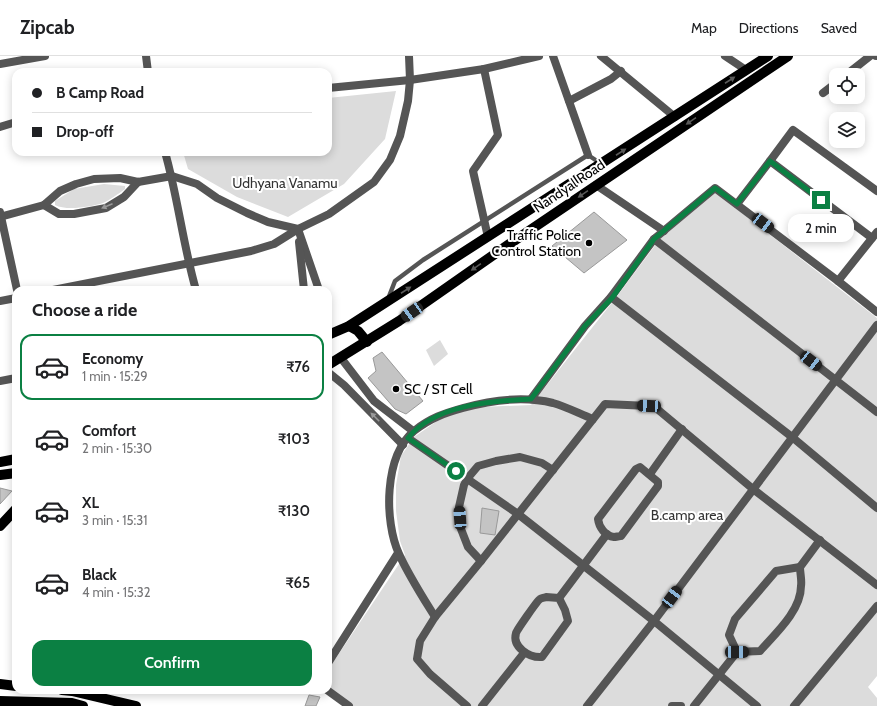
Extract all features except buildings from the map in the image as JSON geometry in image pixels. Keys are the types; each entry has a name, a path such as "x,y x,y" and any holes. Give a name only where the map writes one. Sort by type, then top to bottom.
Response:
{"main road":[{"name":"Nandyal Road","path":"332,333 350,326 768,56"},
{"name":"Nandyal Road","path":"332,363 367,342 788,56"},
{"path":"350,326 358,331 367,342"},
{"path":"0,462 12,460"},
{"path":"0,476 12,474"},
{"path":"0,526 12,513"},
{"path":"0,684 12,686"},
{"path":"85,694 136,706"},
{"path":"4,702 72,703 83,706"}],"street":[{"path":"0,64 18,58 45,56"},
{"path":"146,56 148,68"},
{"path":"72,286 188,262 251,251 274,244 298,229 329,214 374,182 390,160 400,136 408,101 410,80 409,56"},
{"path":"332,88 410,80 484,69 539,56"},
{"path":"553,56 588,155"},
{"path":"601,56 675,117"},
{"path":"725,56 746,70"},
{"path":"855,68 870,56"},
{"path":"484,69 498,135 473,171 488,237"},
{"path":"569,101 611,79 620,71"},
{"path":"823,93 829,88"},
{"path":"0,127 12,123"},
{"path":"737,204 793,130 877,191"},
{"path":"166,156 172,176 188,262 195,286"},
{"path":"770,161 875,235 838,281"},
{"path":"16,286 0,215 44,205 60,191 76,184 94,179 120,178 138,182 172,176 197,184 218,198 268,222 298,229"},
{"path":"44,205 59,214 74,214 106,208 124,197 138,182"},
{"path":"596,185 664,231"},
{"path":"531,399 585,326 612,298 654,239 715,188 877,312"},
{"path":"298,229 304,286"},
{"path":"298,229 318,286"},
{"path":"654,239 877,412"},
{"path":"612,298 792,437 877,508"},
{"path":"0,301 12,299"},
{"path":"586,706 654,621 877,325"},
{"path":"341,358 374,401 408,438"},
{"path":"332,375 408,438 518,514 654,621 757,706"},
{"path":"0,382 12,379"},
{"path":"435,617 398,553 392,531 389,506 390,482 395,460 408,438 439,415 471,406 499,401 531,399 554,404 593,419"},
{"path":"467,706 430,674 417,659 420,641 435,617 605,404 649,406 656,408 754,489 877,585"},
{"path":"650,474 682,429"},
{"path":"481,561 468,547 461,529 459,507 464,485 467,479 478,466 520,457 542,463 553,470"},
{"path":"640,467 658,482 658,486 621,536 613,537 607,534 599,526 598,519 636,469 640,467"},
{"path":"559,598 607,534"},
{"path":"694,706 737,652 760,651 792,613 796,607 802,587 800,567 820,540"},
{"path":"332,657 398,553"},
{"path":"737,652 729,635 735,619 776,571 800,567"},
{"path":"546,597 559,598 565,610 568,621 542,657 535,658 524,653 516,640 516,633 539,599 546,597"},
{"path":"794,706 877,606"},
{"path":"482,706 524,653"},
{"path":"332,694 349,706"},
{"path":"672,706 681,706"}],"lane":[{"path":"386,302 395,281 423,260 484,220 588,155 602,164"}],"green space":[{"name":"Udhyana Vanamu","path":"396,91 385,139 344,184 288,217 237,197 188,169 184,156 332,156 332,98"},
{"path":"104,184 125,186 125,189 106,202 92,206 65,208 55,205 55,201 74,189"},
{"name":"B.camp area","path":"715,192 877,318 877,676 868,687 877,698 877,706 354,706 332,689 332,664 405,555 400,541 396,511 396,485 401,456 414,437 443,417 479,407 531,405 618,295 659,240"},
{"path":"440,340 448,354 434,366 426,350"}],"place":[{"name":"Traffic Police Control Station","path":"589,243"},
{"name":"SC / ST Cell","path":"396,389"}],"route":[{"path":"456,471 408,438 413,431 439,415 471,406 499,401 531,399 585,326 612,298 654,239 715,188 737,204 770,161 821,200"}]}
